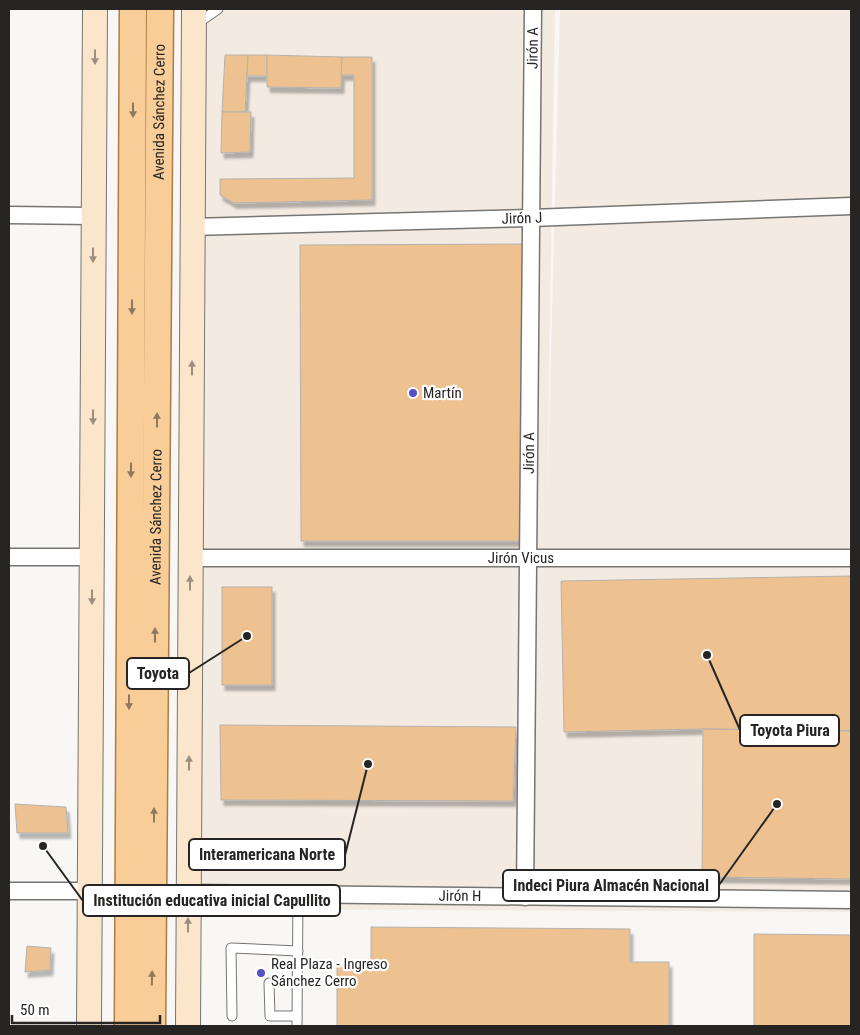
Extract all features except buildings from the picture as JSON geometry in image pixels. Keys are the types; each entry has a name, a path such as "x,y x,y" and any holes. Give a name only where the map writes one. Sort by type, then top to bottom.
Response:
{"main road":[{"path":"89,1026 95,9"},
{"name":"Avenida Sánchez Cerro","path":"128,1026 133,9"},
{"name":"Avenida Sánchez Cerro","path":"152,1026 160,9"},
{"path":"188,1026 193,18"}],"street":[{"name":"Jirón A","path":"525,896 533,9"},
{"name":"Jirón J","path":"192,226 531,218 851,206"},
{"path":"9,215 93,216"},
{"path":"9,556 92,557"},
{"name":"Jirón Vicus","path":"190,558 851,558"},
{"path":"9,891 90,891"},
{"name":"Jirón H","path":"188,892 851,900"}],"lane":[{"path":"193,18 218,9"},
{"path":"297,1026 298,892"},
{"path":"232,1016 231,948 298,951"},
{"path":"269,983 270,1016 297,1016"}],"shaded area":[{"path":"204,9 555,9 547,504 560,9 851,9 851,912 195,909"}],"place":[{"name":"Martín","path":"413,393"},
{"name":"Toyota","path":"247,636"},
{"name":"Toyota Piura","path":"707,655"},
{"name":"Interamericana Norte","path":"368,764"},
{"name":"Indeci Piura Almacén Nacional","path":"777,804"},
{"name":"Institución educativa inicial Capullito","path":"43,846"},
{"name":"Real Plaza - Ingreso Sánchez Cerro","path":"261,973"}]}
